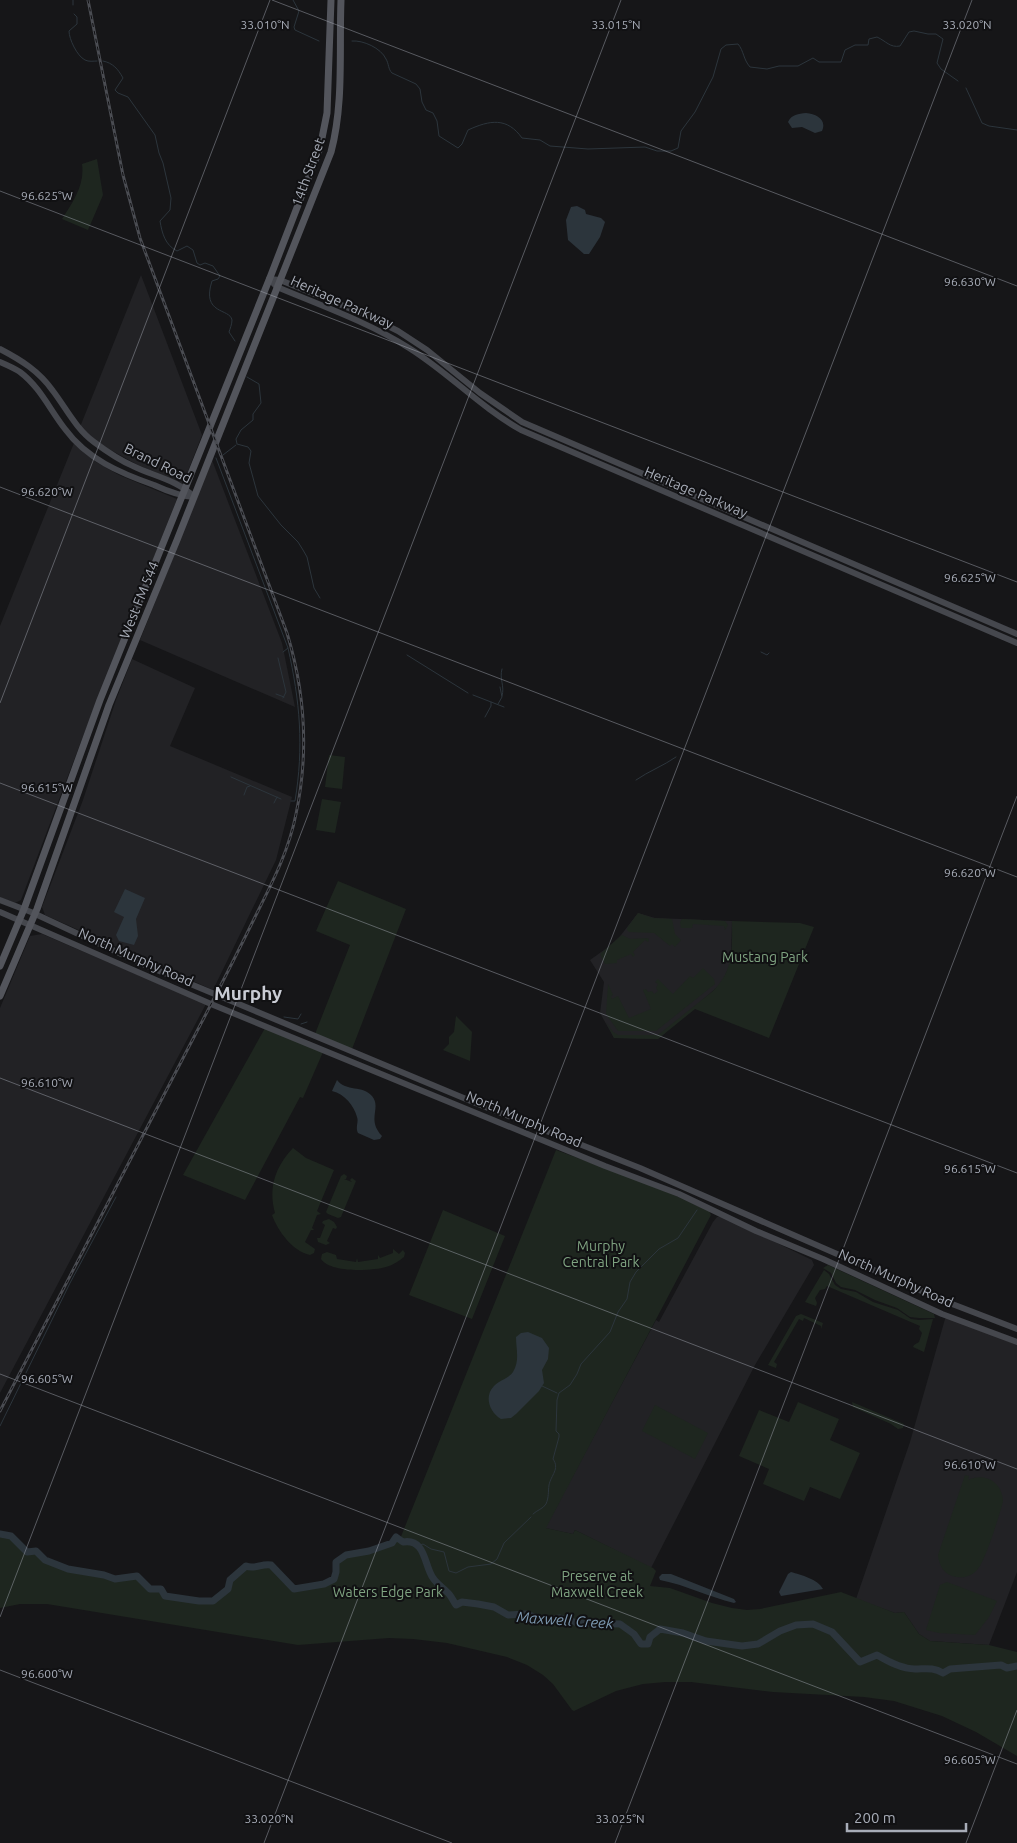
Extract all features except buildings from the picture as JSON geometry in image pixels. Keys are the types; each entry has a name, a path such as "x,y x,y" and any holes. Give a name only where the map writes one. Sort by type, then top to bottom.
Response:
{"main road":[{"name":"14th Street","path":"269,280 323,137 330,79 331,0"},
{"name":"14th Street","path":"278,283 328,160 334,139 339,103 341,0"},
{"name":"Heritage Parkway","path":"269,280 352,313 414,341 440,359 498,407 522,422 1017,634"},
{"name":"West FM 544","path":"0,966 24,910 118,656 269,280"},
{"name":"West FM 544","path":"0,996 62,844 86,770 128,659 278,283"},
{"name":"Heritage Parkway","path":"352,313 409,348 439,369 493,413 521,430 1017,643"},
{"name":"Brand Road","path":"0,348 18,358 42,377 86,436 131,466 185,488 194,497"},
{"name":"Brand Road","path":"0,362 20,372 34,386 65,430 101,462 127,475 182,496 194,497"},
{"path":"127,475 131,466"},
{"path":"144,591 154,595"},
{"path":"118,656 128,659"},
{"path":"77,766 86,770"},
{"name":"North Murphy Road","path":"0,900 35,914 134,961 561,1138 722,1202 947,1302 1017,1329"},
{"name":"North Murphy Road","path":"0,912 131,969 605,1166 679,1194 756,1231 823,1259 942,1314 1017,1342"},
{"path":"131,969 134,961"},
{"path":"338,1055 341,1047"}],"shaded area":[{"path":"806,113 820,118 823,124 822,131 815,133 802,127 792,128 788,122 791,117"},
{"path":"577,206 585,210 586,214 601,218 605,222 600,237 589,254 584,254 568,240 566,220 571,207"},
{"path":"141,275 202,435 183,484 138,465 98,443 80,427"},
{"path":"74,443 96,462 119,475 177,499 82,739 21,900 15,903 0,897 0,626"},
{"path":"212,460 282,643 295,707 140,640"},
{"path":"132,659 195,688 170,746 292,797 276,860 213,990 45,915 42,907 83,800 116,700"},
{"path":"125,889 145,898 136,919 138,936 134,945 119,941 116,935 124,917 114,912"},
{"path":"638,913 655,918 732,921 731,962 722,983 658,1039 614,1038 600,1013 604,982 590,960 611,945"},
{"path":"42,934 206,1004 0,1393 0,1008 30,936"},
{"path":"337,1080 345,1086 368,1093 375,1100 374,1119 377,1130 382,1136 380,1139 374,1140 358,1133 356,1113 345,1098 332,1091"},
{"path":"721,1216 812,1260 814,1265 755,1365 651,1568 575,1530 573,1534 545,1528 656,1320 659,1322 713,1222 717,1217"},
{"path":"947,1317 1017,1345 1017,1572 989,1645 930,1641 919,1634 904,1612 895,1613 856,1599 910,1442"},
{"path":"528,1332 542,1338 549,1348 548,1359 542,1370 544,1383 539,1391 516,1414 511,1418 501,1419 493,1412 489,1404 489,1394 494,1386 513,1372 517,1359 516,1337 521,1333"},
{"path":"791,1572 813,1580 823,1589 781,1596 779,1592 788,1574"},
{"path":"662,1574 671,1574 734,1599 736,1602 734,1603 660,1580 659,1577"}],"green space":[{"path":"97,159 103,195 88,230 62,219 80,186 82,164"},
{"path":"329,755 345,757 342,789 325,787"},
{"path":"322,799 341,802 335,833 316,830"},
{"path":"338,881 406,909 352,1049 315,1034 350,945 316,931"},
{"path":"638,913 653,918 672,919 675,934 681,940 675,947 672,944 670,946 654,933 629,932 627,928"},
{"path":"682,919 725,921 728,925 725,930 724,926 693,924 692,928 681,928 680,922"},
{"name":"Mustang Park","path":"732,921 800,923 814,927 769,1038 695,1009 658,1039 614,1038 606,1022 613,1032 618,1035 658,1035 713,991 725,975 728,967 732,950"},
{"path":"622,935 630,939 648,938 649,940 648,942 645,940 633,952 635,955 633,957 631,954 617,960 617,963 605,964 600,954"},
{"path":"703,968 714,979 715,984 656,1031 618,1031 606,1014 608,984 613,995 611,996 612,999 618,996 629,1018 651,1009 643,990 652,991 654,994 658,991 656,988 658,984 655,982 658,979 673,994 690,976 693,978"},
{"path":"456,1016 472,1032 470,1061 443,1050 449,1044 449,1037 454,1032"},
{"path":"265,1028 323,1052 303,1098 300,1097 245,1200 183,1175"},
{"path":"293,1148 306,1158 334,1170 317,1211 321,1214 317,1215 312,1228 314,1230 311,1230 305,1242 315,1249 314,1253 310,1255 303,1253 286,1240 272,1215 275,1213 272,1195 275,1178 282,1163"},
{"path":"556,1150 654,1186 709,1211 711,1215 546,1528 573,1534 575,1530 653,1568 656,1571 650,1586 670,1588 712,1603 747,1610 760,1609 841,1592 895,1613 904,1612 919,1634 930,1641 989,1645 1017,1652 1017,1756 976,1732 942,1716 894,1701 864,1697 773,1692 691,1682 665,1682 643,1684 616,1691 574,1711 553,1684 527,1665 507,1657 447,1643 389,1638 298,1645 47,1604 20,1604 0,1608 0,1534 11,1536 27,1552 36,1551 45,1560 68,1569 104,1575 115,1579 137,1576 150,1589 161,1589 166,1596 199,1601 213,1601 228,1589 230,1580 246,1566 271,1565 294,1589 324,1584 334,1579 336,1562 346,1555 369,1551 392,1543 396,1537 400,1539"},
{"path":"344,1174 347,1176 344,1179 352,1182 350,1180 352,1178 356,1181 341,1217 338,1218 326,1212 341,1176"},
{"path":"443,1210 505,1236 472,1319 409,1295"},
{"path":"329,1219 337,1227 336,1229 333,1228 327,1241 330,1243 326,1245 318,1242 317,1238 320,1238 325,1225 322,1223 323,1221"},
{"path":"393,1249 399,1254 403,1250 405,1253 404,1257 391,1265 380,1268 362,1270 342,1269 326,1264 321,1259 322,1254 327,1252 336,1255 337,1259 356,1262 357,1258 358,1262 378,1259 378,1255 380,1258 393,1253"},
{"path":"828,1265 934,1314 935,1318 910,1317 897,1308 855,1290 841,1287 836,1283 831,1273 823,1268"},
{"path":"824,1270 829,1274 835,1285 841,1289 856,1292 873,1302 898,1310 911,1319 933,1319 924,1352 913,1347 919,1342 922,1333 919,1329 920,1326 827,1286 825,1289 820,1290 815,1298 816,1306 805,1302"},
{"path":"801,1314 823,1323 821,1329 821,1326 804,1318 803,1321 799,1319 774,1362 777,1364 776,1368 768,1365 796,1316"},
{"path":"798,1402 839,1419 830,1440 860,1453 840,1499 810,1487 804,1501 763,1484 769,1469 739,1456 759,1410 789,1422"},
{"path":"852,1402 904,1424 903,1428 898,1429 853,1407"},
{"path":"655,1405 708,1433 695,1459 642,1431"},
{"path":"965,1475 969,1476 968,1480 981,1477 992,1480 1002,1494 1003,1501 992,1537 980,1565 972,1574 966,1577 959,1577 949,1575 944,1570 940,1565 938,1555"},
{"path":"947,1582 997,1601 989,1617 975,1635 939,1633 926,1630 940,1585"}],"waterway":[{"path":"73,0 73,5"},
{"path":"293,0 299,11 294,27 295,30 319,41"},
{"path":"74,14 77,17 77,24 69,31 74,47 85,60 97,61"},
{"path":"352,41 366,43 376,48 384,55 392,73 416,84 420,89 422,102 426,110 433,113 437,121 439,136 458,148 462,144 468,130 484,124 498,122 510,126 522,138 540,140 550,146 588,149 645,147 657,151 671,151 678,148 681,131 695,112 713,77 721,49 726,45 738,44 750,67 767,69 779,66 798,66 813,58 819,62 841,62 845,50 855,45 868,45 869,39 877,37 891,45 900,46 909,32 936,34 943,39 937,63 941,69 958,81"},
{"path":"103,61 115,67 123,78 115,90 128,97 155,135 171,198 170,210 160,221 165,238 177,251 187,246 193,250 197,263 213,266 220,276 212,281 210,300 217,309 230,316 232,322 229,332 235,341"},
{"path":"966,88 982,123 989,126 1017,130"},
{"path":"247,377 259,384 261,403 253,414 253,420 241,430 236,439 237,444 248,447 251,451 249,463 258,496 303,550 307,557 314,588 320,598"},
{"path":"223,455 236,445"},
{"path":"216,458 288,648 283,652"},
{"path":"288,648 298,705 300,743 295,801 291,801"},
{"path":"761,652 767,655 769,653"},
{"path":"407,655 468,693"},
{"path":"278,658 286,692 283,698"},
{"path":"502,669 502,696"},
{"path":"498,704 502,697 500,687"},
{"path":"276,694 284,697"},
{"path":"473,695 504,707"},
{"path":"485,717 491,702"},
{"path":"636,780 676,757"},
{"path":"231,777 281,799"},
{"path":"244,795 247,787 250,786"},
{"path":"274,803 277,797"},
{"path":"284,1017 298,1019 301,1014"},
{"path":"301,1024 307,1022"},
{"path":"0,1426 70,1283 116,1197"},
{"path":"533,1514 546,1504 549,1485 556,1466 553,1459 559,1437 556,1431 559,1393 570,1385 581,1364 610,1332 618,1312 627,1299 630,1282 636,1272 659,1249 678,1238 697,1210"},
{"path":"542,1386 557,1393"},
{"path":"418,1546 423,1544 431,1549 444,1552 449,1571 456,1573 468,1567 491,1564 497,1559 504,1543 531,1517"},
{"name":"Maxwell Creek","path":"0,1534 11,1536 27,1552 36,1551 45,1560 68,1569 104,1575 115,1579 137,1576 150,1589 161,1589 165,1596 199,1601 213,1601 228,1589 230,1580 246,1566 271,1565 294,1589 324,1584 334,1579 336,1562 346,1555 369,1551 392,1543 396,1537 403,1542 416,1544 420,1548 433,1578 450,1595 456,1605 462,1602 478,1604 494,1607 508,1615 526,1614 544,1620 560,1618 578,1623 620,1624 634,1634 641,1644 648,1644 650,1637 660,1629 683,1633 706,1641 742,1646 758,1644 780,1631 796,1625 813,1624 832,1632 860,1662 877,1655 905,1668 933,1669 943,1673 950,1669 1001,1665 1007,1668 1017,1666"}],"railway":[{"path":"0,1411 219,990 275,877 293,827 303,768 304,745 301,700 298,678 287,633 140,238 123,175 88,0"}],"district":[{"name":"Murphy","path":"248,993"}],"park label":[{"name":"Murphy Central Park","path":"601,1254"},
{"name":"Preserve at Maxwell Creek","path":"597,1584"},
{"name":"Waters Edge Park","path":"388,1592"}]}
